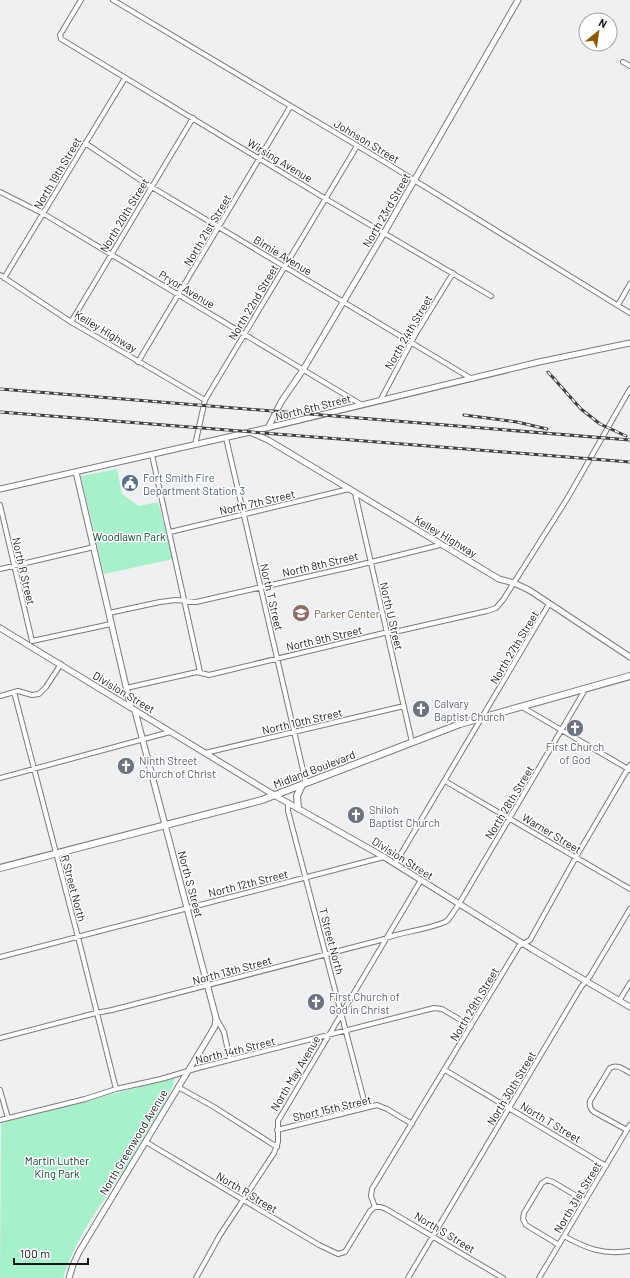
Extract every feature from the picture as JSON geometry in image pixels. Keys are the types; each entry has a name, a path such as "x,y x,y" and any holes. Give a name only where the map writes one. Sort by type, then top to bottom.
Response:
{"main road":[{"name":"Midland Boulevard","path":"0,868 262,800 460,724 630,676"},
{"path":"298,808 298,794 304,784"}],"street":[{"name":"Wirsing Avenue","path":"81,0 60,38 491,296"},
{"name":"Johnson Street","path":"113,0 290,107 415,180 630,313"},
{"name":"North 23rd Street","path":"268,428 281,402 303,370 384,233 518,0"},
{"path":"623,62 630,66"},
{"name":"North 19th Street","path":"2,277 44,214 125,78"},
{"name":"North 21st Street","path":"138,362 290,107"},
{"name":"North 20th Street","path":"71,322 110,254 193,118"},
{"name":"Birnie Avenue","path":"85,143 151,187 473,379"},
{"name":"North 22nd Street","path":"194,445 205,400 357,146"},
{"name":"Pryor Avenue","path":"0,192 44,214 362,405"},
{"name":"North 24th Street","path":"380,401 411,342 453,274"},
{"name":"Kelley Highway","path":"2,277 71,322 205,400"},
{"path":"618,305 630,284"},
{"name":"North 6th Street","path":"0,488 226,438 539,362 630,343"},
{"path":"514,583 567,499 630,389"},
{"name":"Kelley Highway","path":"250,432 268,440 440,545 499,579 514,583 528,590 630,657"},
{"name":"North T Street","path":"226,438 294,732 304,784"},
{"path":"152,455 200,672"},
{"name":"North S Street","path":"76,472 126,688 143,740 164,825 188,908 216,1018 224,1032 230,1060"},
{"name":"North 7th Street","path":"170,532 348,489"},
{"name":"North U Street","path":"355,493 412,742"},
{"name":"North R Street","path":"0,505 31,643"},
{"name":"North 8th Street","path":"109,613 160,602 184,600 196,602 440,545"},
{"path":"0,569 94,548"},
{"name":"North 9th Street","path":"126,688 200,672 209,675 494,609 500,604 514,583"},
{"name":"North 27th Street","path":"395,864 549,604"},
{"path":"31,643 111,624"},
{"name":"Division Street","path":"0,628 31,643 61,664 170,732 274,795 384,857 524,944 630,1007"},
{"path":"0,696 18,691 32,695 39,694 46,687 61,664"},
{"name":"North 28th Street","path":"459,904 586,688"},
{"name":"R Street North","path":"14,692 116,1089"},
{"name":"North 10th Street","path":"205,753 404,706"},
{"path":"522,706 629,768"},
{"path":"0,778 170,732"},
{"name":"North 29th Street","path":"375,1207 372,1189 519,946 530,940 576,857 629,768"},
{"name":"Warner Street","path":"445,781 630,889"},
{"name":"T Street North","path":"288,803 288,811 366,1108"},
{"name":"North 12th Street","path":"0,957 384,857"},
{"name":"North May Avenue","path":"277,1147 278,1121 421,880"},
{"name":"North 13th Street","path":"0,1038 445,922 459,904"},
{"name":"North 30th Street","path":"408,1278 581,987 587,981 630,909"},
{"path":"619,1001 630,983"},
{"name":"North 14th Street","path":"0,1120 85,1099 116,1089 161,1079 230,1060 438,1008 471,1026"},
{"name":"North Greenwood Avenue","path":"69,1278 72,1265 79,1252 213,1029 216,1018"},
{"path":"627,1130 594,1112 590,1108 590,1101 610,1068 619,1067 630,1073"},
{"name":"North T Street","path":"445,1070 606,1166"},
{"path":"178,1087 214,1107 277,1147 220,1235 196,1278"},
{"path":"0,1090 8,1118"},
{"name":"Short 15th Street","path":"277,1130 377,1106 382,1106 412,1124"},
{"name":"North 31st Street","path":"539,1278 630,1125"},
{"name":"North R Street","path":"146,1142 242,1200 338,1254 345,1252 370,1211 375,1207"},
{"path":"559,1245 526,1225 523,1219 524,1213 542,1183 548,1180 585,1201"},
{"name":"North S Street","path":"375,1207 382,1207 386,1209 503,1278"},
{"path":"564,1236 582,1246 601,1251 630,1251"},
{"path":"491,1278 494,1273"}],"green space":[{"name":"Woodlawn Park","path":"117,469 122,494 139,506 158,502 173,559 104,574 81,476"},
{"name":"Martin Luther King Park","path":"175,1078 170,1093 162,1107 125,1169 98,1208 82,1235 68,1263 63,1278 0,1278 1,1123"}],"railway":[{"path":"548,372 581,409 600,424 626,436"},
{"path":"0,389 630,440"},
{"path":"0,412 630,462"},
{"path":"464,415 517,422 547,429"}],"place":[{"name":"Fort Smith Fire Department Station 3","path":"130,483"},
{"name":"Parker Center","path":"301,613"},
{"name":"Calvary Baptist Church","path":"421,709"},
{"name":"First Church of God","path":"575,728"},
{"name":"Ninth Street Church of Christ","path":"126,766"},
{"name":"Shiloh Baptist Church","path":"356,815"},
{"name":"First Church of God in Christ","path":"316,1002"}]}
